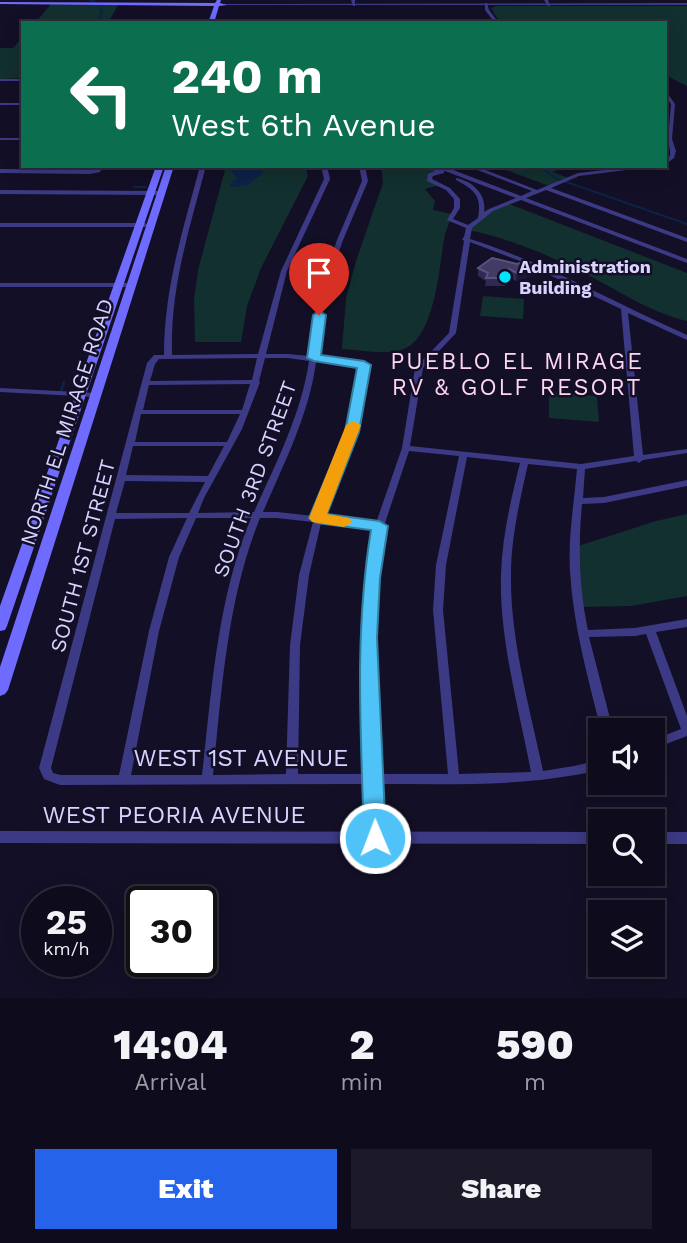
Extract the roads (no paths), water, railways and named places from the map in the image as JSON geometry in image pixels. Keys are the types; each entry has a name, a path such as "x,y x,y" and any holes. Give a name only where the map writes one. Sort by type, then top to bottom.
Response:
{"main road":[{"path":"0,4 222,2"},
{"path":"212,21 222,2"},
{"path":"219,21 222,2"},
{"name":"NORTH EL MIRAGE ROAD","path":"0,690 96,395 126,285 156,193 160,168"},
{"name":"NORTH EL MIRAGE ROAD","path":"156,193 169,168"},
{"name":"NORTH EL MIRAGE ROAD","path":"0,625 82,395 126,285"}],"street":[{"path":"222,2 487,7 548,3 687,5"},
{"path":"487,7 496,21"},
{"path":"0,80 21,80"},
{"path":"667,95 673,104 670,139 673,151 672,157 667,161"},
{"path":"0,104 21,104"},
{"path":"1,137 21,139"},
{"path":"202,168 169,296 166,326 168,355 314,358 364,365 352,432 317,518 304,575 295,645 292,779"},
{"path":"124,780 153,631 174,557 191,516 245,412 256,382 284,271 327,179 324,168"},
{"name":"SOUTH 3RD STREET","path":"207,780 229,602 256,515 303,407 314,358 322,300 330,268 365,181 362,168"},
{"path":"474,168 536,191"},
{"path":"375,838 368,638 379,526 406,448 419,368 452,333 469,227 480,217 568,178 593,171 631,168"},
{"path":"0,171 100,169"},
{"path":"441,169 687,261"},
{"path":"441,169 468,184 479,194 484,207 480,217"},
{"path":"441,169 428,178 448,189 457,199 457,208 450,220 469,227"},
{"path":"546,188 687,240"},
{"path":"0,192 156,193"},
{"path":"0,225 146,225"},
{"path":"465,239 537,264 625,310 687,338"},
{"path":"0,285 126,285"},
{"path":"625,310 639,460"},
{"name":"SOUTH 1ST STREET","path":"48,776 46,768 146,383 153,359 168,355"},
{"path":"146,383 256,382"},
{"path":"0,390 96,395"},
{"path":"138,412 245,412"},
{"path":"131,444 230,444"},
{"path":"406,448 524,463 581,467 687,451"},
{"path":"454,778 438,610 441,565 463,456"},
{"path":"524,463 508,540 506,589 510,635 538,777"},
{"path":"581,467 574,566 583,634 604,718"},
{"path":"122,478 210,479"},
{"path":"579,501 604,500 687,483"},
{"path":"112,516 256,515 317,518 379,526"},
{"path":"583,634 650,630 687,623"},
{"path":"650,630 687,731 665,740"},
{"name":"WEST 1ST AVENUE","path":"48,776 60,780 538,777 562,775 588,768"},
{"name":"WEST PEORIA AVENUE","path":"0,837 588,838"},
{"path":"665,838 687,838"}],"water":[{"path":"232,168 251,168 260,169 263,173 248,185 232,187 229,185 237,178"}],"waterway":[{"path":"90,0 94,1"},
{"path":"98,21 102,13 100,8"},
{"path":"542,168 555,178 687,224"},
{"path":"134,187 146,187"},
{"path":"61,391 64,382"}],"place":[{"name":"Administration Building","path":"505,277"}],"district":[{"name":"PUEBLO EL MIRAGE RV & GOLF RESORT","path":"517,374"}]}
